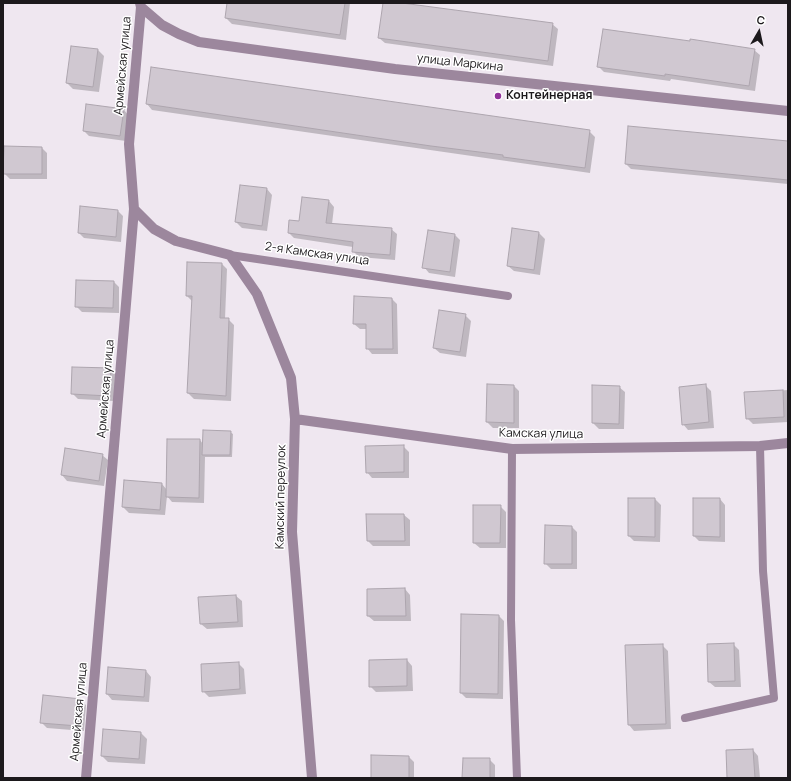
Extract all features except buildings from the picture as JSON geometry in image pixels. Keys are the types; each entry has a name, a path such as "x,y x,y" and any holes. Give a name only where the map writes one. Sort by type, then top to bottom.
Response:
{"street":[{"name":"улица Маркина","path":"141,5 162,25 178,34 199,42 402,70 788,110"},
{"name":"Армейская улица","path":"86,778 134,208 129,144 141,5"},
{"name":"2-я Камская улица","path":"134,208 154,229 176,241 230,255"},
{"name":"Камский переулок","path":"230,255 257,294 291,378 295,419 292,532 312,778"},
{"name":"Камская улица","path":"295,419 512,449 760,446 788,443"}],"lane":[{"name":"2-я Камская улица","path":"230,255 508,296"},
{"path":"685,718 774,698 763,571 760,446"},
{"path":"512,449 511,620 517,778"}],"place":[{"name":"Контейнерная","path":"498,96"}]}
